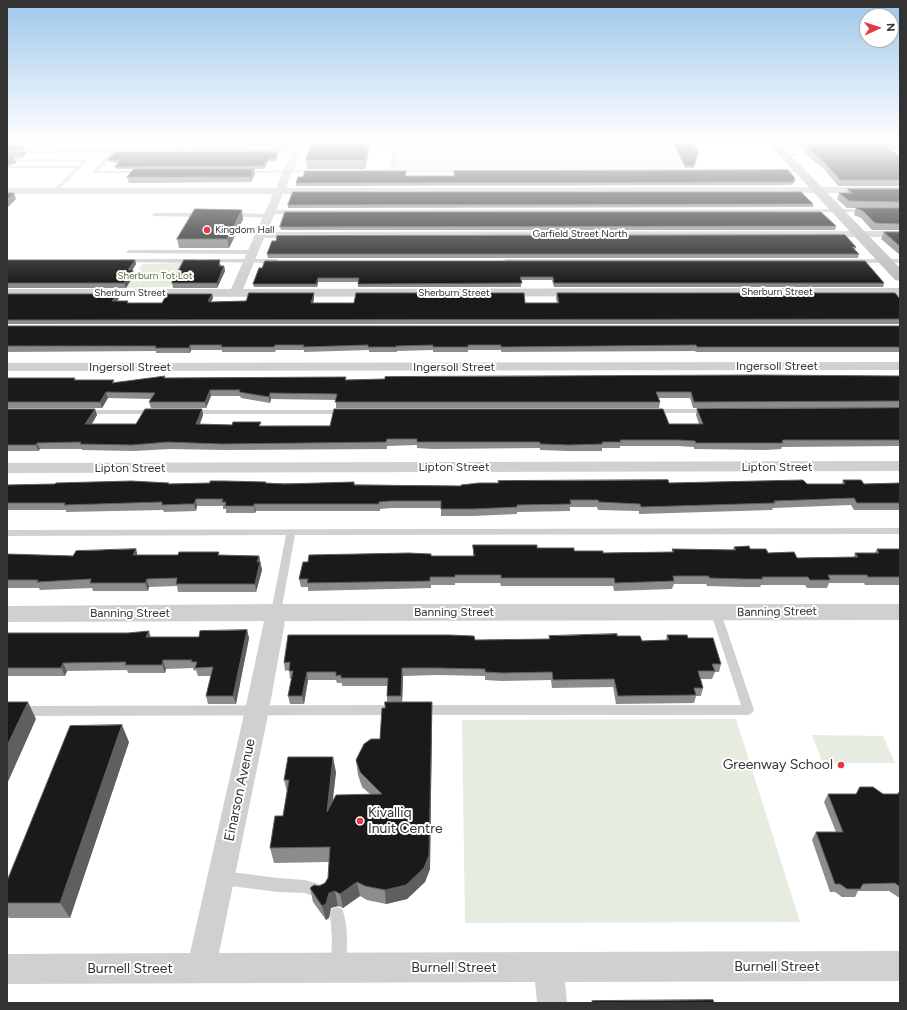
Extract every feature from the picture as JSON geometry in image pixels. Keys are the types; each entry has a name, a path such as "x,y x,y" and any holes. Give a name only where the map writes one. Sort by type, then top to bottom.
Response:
{"street":[{"path":"235,293 279,190"},
{"path":"817,190 900,277"},
{"path":"7,191 900,190"},
{"name":"Garfield Street North","path":"260,235 900,234"},
{"name":"Sherburn Street","path":"7,293 900,292"},
{"name":"Ingersoll Street","path":"7,367 900,366"},
{"name":"Lipton Street","path":"7,468 900,466"},
{"name":"Banning Street","path":"7,614 276,612 900,612"},
{"name":"Einarson Avenue","path":"201,968 222,878 276,612"},
{"name":"Burnell Street","path":"7,969 900,966"},
{"path":"549,968 552,1003"}],"lane":[{"path":"56,191 59,188"},
{"path":"222,215 871,211"},
{"path":"155,215 207,215"},
{"path":"129,252 250,257 287,261"},
{"path":"116,261 250,257"},
{"path":"502,261 900,261"},
{"path":"645,412 717,411"},
{"path":"79,412 166,412"},
{"path":"182,412 358,412"},
{"path":"7,533 900,531"},
{"path":"276,612 291,532"},
{"path":"7,711 748,710 716,613"},
{"path":"222,878 302,886 314,888 322,892"},
{"path":"337,914 339,938 338,969"}],"green space":[{"name":"Sherburn Tot Lot","path":"184,263 170,287 126,288 142,264"},
{"path":"736,719 800,922 465,923 462,720"},
{"path":"812,735 883,736 895,763 823,763"}],"building":[{"path":"848,189 900,189 900,202 849,201 839,193 852,193"},
{"path":"293,192 801,192 813,204 288,205"},
{"path":"7,193 14,193 7,200"},
{"path":"856,208 900,208 900,224 875,223 863,211"},
{"path":"195,209 242,210 227,239 177,239"},
{"path":"285,212 821,212 836,226 280,227"},
{"path":"884,232 900,232 900,246"},
{"path":"845,235 856,247 852,247 859,254 267,254 272,241 276,241 277,236"},
{"path":"7,260 135,260 128,270 133,270 124,283 7,283"},
{"path":"184,260 220,260 219,266 224,266 217,283 172,283"},
{"path":"265,261 865,261 884,283 554,283 553,277 520,277 522,283 358,284 359,278 318,278 316,284 253,284 259,268 262,268"},
{"path":"249,293 314,293 311,303 354,303 356,293 524,293 525,303 559,303 557,293 895,293 900,299 900,319 7,320 7,294 117,294 112,301 128,301 127,303 162,303 167,294 212,294 208,301 211,302 246,301"},
{"path":"7,326 900,326 900,347 697,347 696,345 501,347 501,345 468,345 468,347 433,347 433,345 368,347 368,345 303,347 304,345 275,345 274,347 221,347 222,345 190,345 189,348 155,348 156,346 7,346"},
{"path":"759,375 900,376 900,401 694,402 691,392 656,392 660,402 335,402 337,394 270,393 269,397 239,392 240,390 210,390 205,402 149,402 155,393 106,392 100,402 7,402 7,378 75,378 74,380 114,380 112,383 165,376 164,378 346,377 345,380 385,379 385,377"},
{"path":"900,408 900,440 783,440 783,443 696,443 695,441 678,440 620,440 621,442 602,442 603,444 569,445 540,444 540,442 417,442 417,439 387,439 386,442 222,444 168,442 132,445 80,444 81,442 7,445 7,409 95,409 85,424 136,424 145,409 202,409 196,424 232,425 233,422 261,422 259,426 330,426 334,409 663,409 669,424 703,424 697,409"},
{"path":"668,480 669,483 803,480 807,484 845,484 843,480 861,480 864,484 900,483 900,503 857,503 854,498 774,501 775,503 641,507 640,504 599,502 598,500 570,500 571,504 517,505 517,507 473,509 441,509 441,501 390,501 379,502 379,504 254,504 254,506 225,506 226,502 222,502 223,499 196,499 194,504 162,505 162,502 64,505 65,503 7,503 7,485 56,483 131,481 169,483 168,484 210,483 210,481 225,481 284,484 354,482 354,485 461,486 479,483 499,483 498,481"},
{"path":"473,545 537,545 537,548 574,548 574,551 603,551 603,553 674,552 672,549 736,550 734,547 749,546 750,549 766,549 768,553 794,552 797,558 858,557 855,553 879,553 877,549 900,549 900,577 828,575 830,580 810,580 808,577 762,577 763,579 744,579 709,578 709,576 673,576 674,581 615,583 614,578 501,578 501,575 455,575 455,577 430,577 430,581 307,583 308,579 299,579 303,562 308,562 309,555 409,553 431,554 431,556 474,556"},
{"path":"136,549 133,555 178,555 179,552 219,552 218,555 259,556 257,562 260,562 255,584 176,584 177,578 147,579 145,583 90,583 91,579 37,582 38,580 7,580 7,554 73,556 76,551"},
{"path":"247,630 233,696 206,696 213,667 195,668 197,662 191,662 192,660 163,660 162,665 125,665 126,662 63,663 61,668 7,668 8,633 128,633 149,631 146,637 199,637 200,631"},
{"path":"617,634 617,636 640,636 642,641 669,640 667,635 687,635 688,638 713,638 721,664 712,664 715,671 698,671 703,688 694,688 696,695 618,696 614,679 553,680 552,672 503,673 485,672 485,669 402,668 401,696 387,696 388,678 341,678 341,675 336,676 336,672 307,672 302,696 288,696 293,671 289,671 290,662 284,663 288,635 449,635 474,636 475,640 550,639 549,636"},
{"path":"7,702 28,702 7,746"},
{"name":"Kivalliq Inuit Centre","path":"385,702 432,702 429,855 424,868 406,885 385,890 365,886 357,882 340,894 335,891 329,893 326,904 322,906 310,888 314,885 319,886 325,883 328,878 330,847 270,848 275,816 283,816 289,780 284,780 288,757 333,757 327,812 336,795 382,794 360,772 356,760 364,744 371,739 380,739 382,708 385,708"},
{"path":"122,725 60,903 7,903 7,881 70,726"},
{"path":"860,787 873,787 883,794 898,794 900,790 900,887 895,883 863,884 860,889 847,889 840,884 835,884 816,832 843,832 828,794 856,794"},
{"path":"713,1000 714,1003 593,1003 592,1001"}],"place":[{"name":"Kingdom Hall","path":"207,230"},
{"name":"Greenway School","path":"841,765"},
{"name":"Kivalliq Inuit Centre","path":"360,821"}]}
